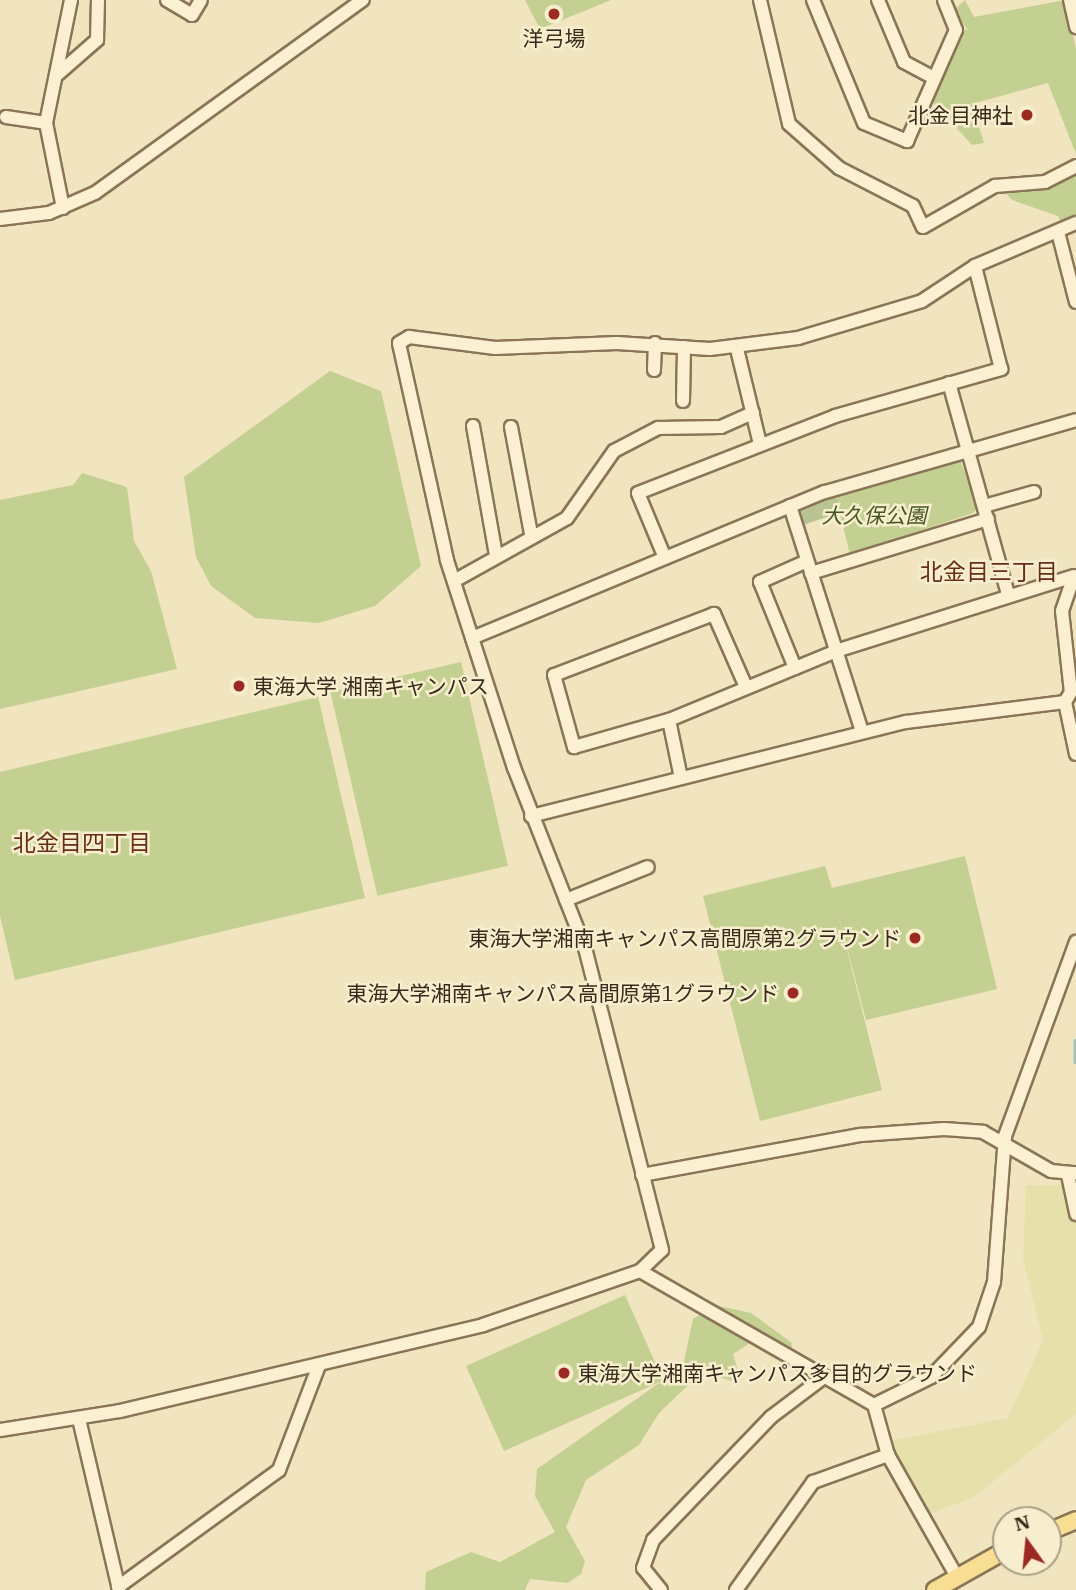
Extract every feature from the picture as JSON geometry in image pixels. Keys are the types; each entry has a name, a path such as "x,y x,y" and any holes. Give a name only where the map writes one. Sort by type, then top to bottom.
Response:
{"main road":[{"path":"935,1590 956,1575 992,1557"}],"street":[{"path":"63,208 46,123 71,0"},
{"path":"58,74 97,40 99,0"},
{"path":"167,0 192,15 201,0"},
{"path":"0,219 63,208 105,187 363,0"},
{"path":"760,0 789,124 839,168 913,206 923,227 995,186 1045,182 1076,166"},
{"path":"813,0 864,123 908,141 956,30 947,1"},
{"path":"878,0 904,62 934,78"},
{"path":"1069,0 1076,27"},
{"path":"6,117 46,123"},
{"path":"0,1430 79,1419 483,1325 640,1271 657,1258 663,1242 642,1175 585,948 531,816 454,582 399,342 409,337 495,348 654,343 737,348 896,310 975,267 1076,223"},
{"path":"1058,232 1076,302"},
{"path":"665,558 638,494 760,444 1000,369 975,267"},
{"path":"653,370 654,343"},
{"path":"683,401 684,346"},
{"path":"737,348 760,444"},
{"path":"949,383 1008,594"},
{"path":"454,582 531,534 567,518 614,451 658,428 721,427 753,412"},
{"path":"472,638 790,506 967,450 1076,420"},
{"path":"473,426 471,451 480,503 496,555"},
{"path":"511,427 511,455 530,496 531,534"},
{"path":"984,506 1034,492"},
{"path":"790,506 862,732"},
{"path":"795,668 760,582 988,519"},
{"path":"746,687 714,614 554,675 574,747 669,720 836,650 1008,594 1073,576"},
{"path":"1073,576 1062,611 1073,670 1065,702 1076,754"},
{"path":"531,816 862,732 1065,702"},
{"path":"669,720 681,778"},
{"path":"566,900 648,867"},
{"path":"874,1405 931,1377 979,1327 994,1282 996,1210 1016,1099 1076,942"},
{"path":"642,1175 861,1135 944,1129 983,1132 1072,1174 1076,1214"},
{"path":"640,1271 874,1405 888,1455 956,1575"},
{"path":"79,1419 118,1589 279,1470 319,1365"},
{"path":"661,1590 643,1567 653,1540 771,1417 824,1377"},
{"path":"736,1590 813,1482 888,1455"}],"shaded area":[{"path":"1026,1185 1066,1185 1076,1223 1076,1414 974,1497 927,1515 889,1441 1008,1418 1043,1340 1023,1259"}],"green space":[{"name":"洋弓場","path":"525,0 611,0 540,29"},
{"path":"965,0 974,17 1065,0 1076,48 1076,154 1048,83 972,104 984,143 972,145 933,102 957,28 968,30 954,10"},
{"path":"1076,158 1076,216 1062,225 1058,216 1012,200 995,181 1054,173"},
{"path":"330,371 381,391 421,566 375,606 319,623 255,618 211,586 196,557 184,477"},
{"name":"大久保公園","path":"960,460 978,507 973,513 850,554 835,495"},
{"path":"82,473 127,487 134,541 151,571 177,669 0,709 0,500 73,485"},
{"path":"835,495 841,512 801,526 795,509"},
{"path":"461,662 508,866 377,896 330,692"},
{"path":"318,697 365,898 15,980 0,916 0,772"},
{"name":"東海大学湘南キャンパス高間原第1グラウンド","path":"965,856 997,989 866,1020 836,906 882,1090 760,1121 703,896 825,866 832,888"},
{"path":"625,1295 663,1380 683,1366 693,1319 715,1305 751,1313 792,1343 791,1354 756,1339 733,1354 739,1375 731,1381 703,1371 659,1413 639,1445 586,1480 566,1527 585,1561 581,1574 567,1583 530,1579 525,1590 425,1590 426,1572 471,1552 500,1562 555,1532 535,1496 537,1469 662,1381 504,1451 466,1366"}],"waterway":[{"path":"1076,1041 1076,1062"}],"place":[{"name":"洋弓場","path":"554,14"},
{"name":"北金目神社","path":"1027,115"},
{"name":"東海大学 湘南キャンパス","path":"239,686"},
{"name":"東海大学湘南キャンパス高間原第2グラウンド","path":"915,938"},
{"name":"東海大学湘南キャンパス高間原第1グラウンド","path":"793,993"},
{"name":"東海大学湘南キャンパス多目的グラウンド","path":"564,1373"}],"district":[{"name":"北金目三丁目","path":"989,571"},
{"name":"北金目四丁目","path":"82,842"}]}
